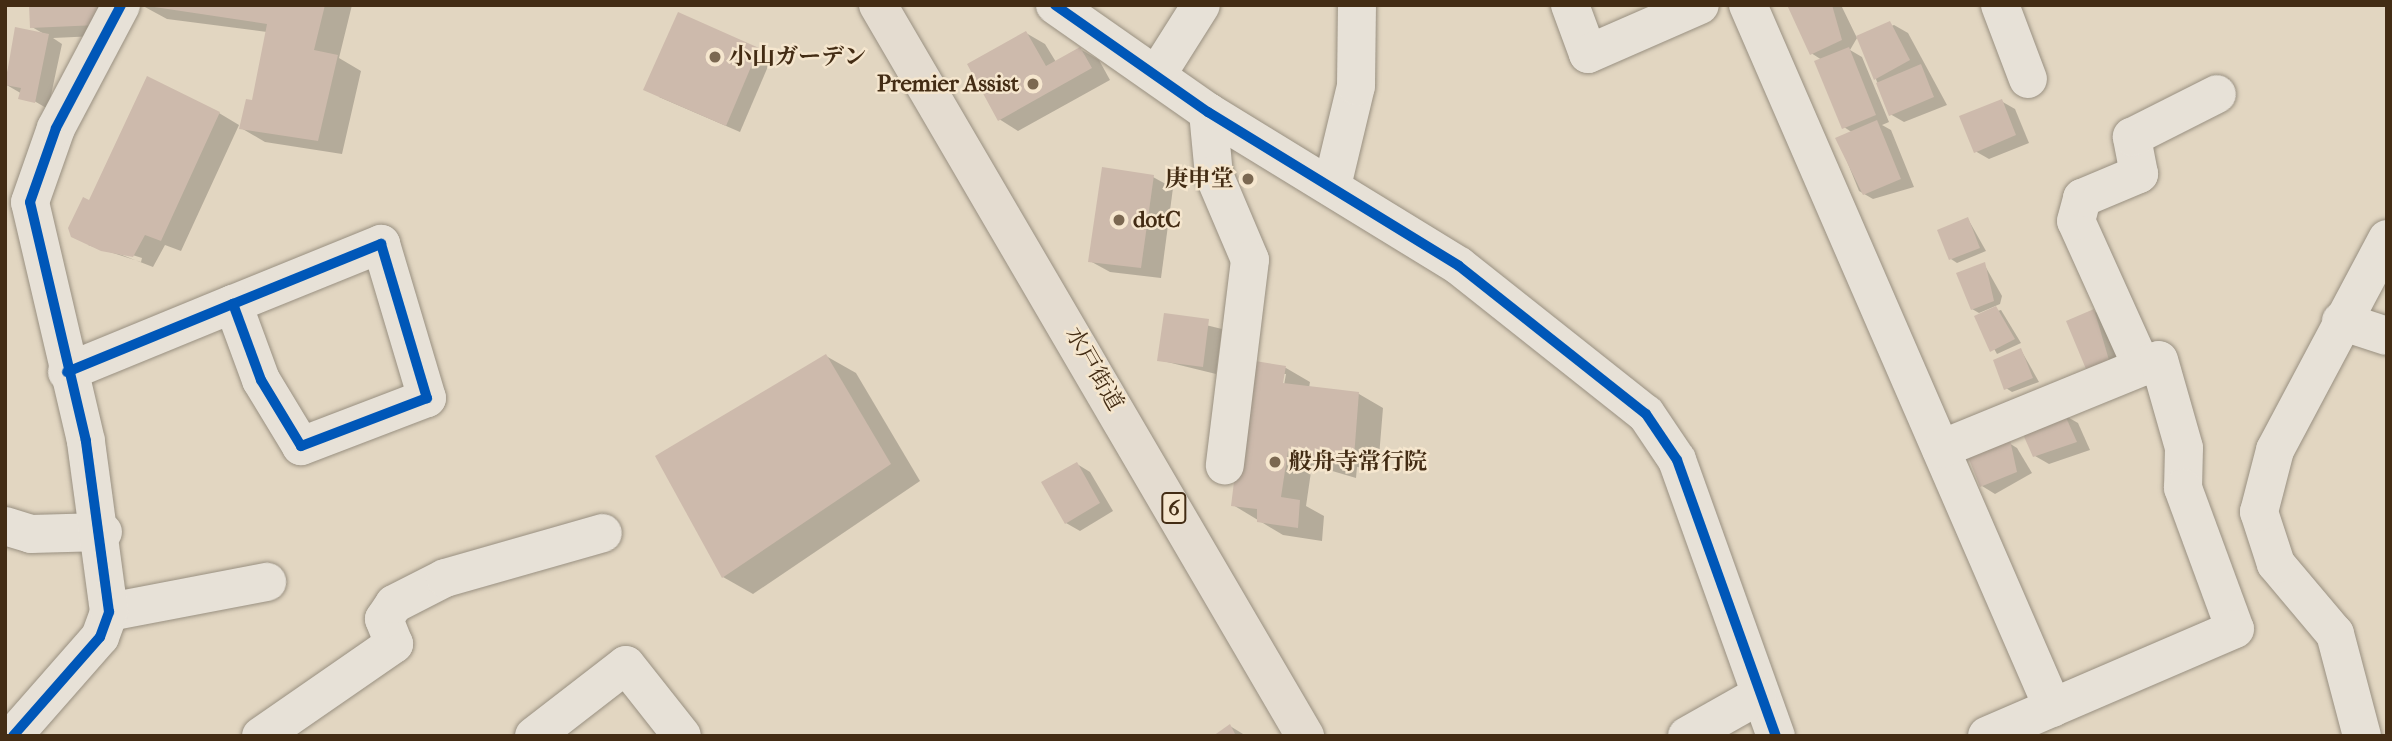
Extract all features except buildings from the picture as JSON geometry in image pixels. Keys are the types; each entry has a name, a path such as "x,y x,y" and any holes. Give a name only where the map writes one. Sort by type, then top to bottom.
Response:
{"highway":[{"name":"水戸街道","path":"878,5 1305,736"}],"street":[{"path":"13,736 100,637 109,612 103,531 30,202 56,128 121,5"},
{"path":"1055,5 1158,73 1209,111 1459,266 1665,435 1758,696 1776,736"},
{"path":"1158,73 1201,5"},
{"path":"1332,186 1356,86 1357,5"},
{"path":"1570,5 1588,54 1700,5"},
{"path":"1748,5 2053,708"},
{"path":"2000,5 2028,79"},
{"path":"2142,367 2076,221 2082,198 2139,174 2132,136 2217,94"},
{"path":"1209,111 1214,175 1250,260 1225,465"},
{"path":"2362,736 2335,634 2276,564 2259,512 2275,450 2341,321 2387,239"},
{"path":"67,372 233,304 381,244 427,398 301,446 261,380 233,304"},
{"path":"2341,321 2387,336"},
{"path":"1941,449 2159,360 2184,449 2183,488 2235,629 1987,736"},
{"path":"5,526 31,534 103,531"},
{"path":"261,736 394,644 383,619 394,604 445,578 603,533"},
{"path":"109,612 267,582"},
{"path":"534,736 626,665 682,736"},
{"path":"1687,736 1758,696"}],"cycle path":[{"path":"13,736 100,637 109,612 86,441 30,202 56,128 121,5"},
{"path":"1055,5 1208,112 1459,266 1646,414 1677,460 1776,736"},
{"path":"67,372 233,304 381,244 427,398 301,446 261,380 233,304"}],"place":[{"name":"小山ガーデン","path":"715,57"},
{"name":"Premier Assist","path":"1033,84"},
{"name":"庚申堂","path":"1248,179"},
{"name":"dotC","path":"1119,220"},
{"name":"般舟寺常行院","path":"1275,462"}]}
